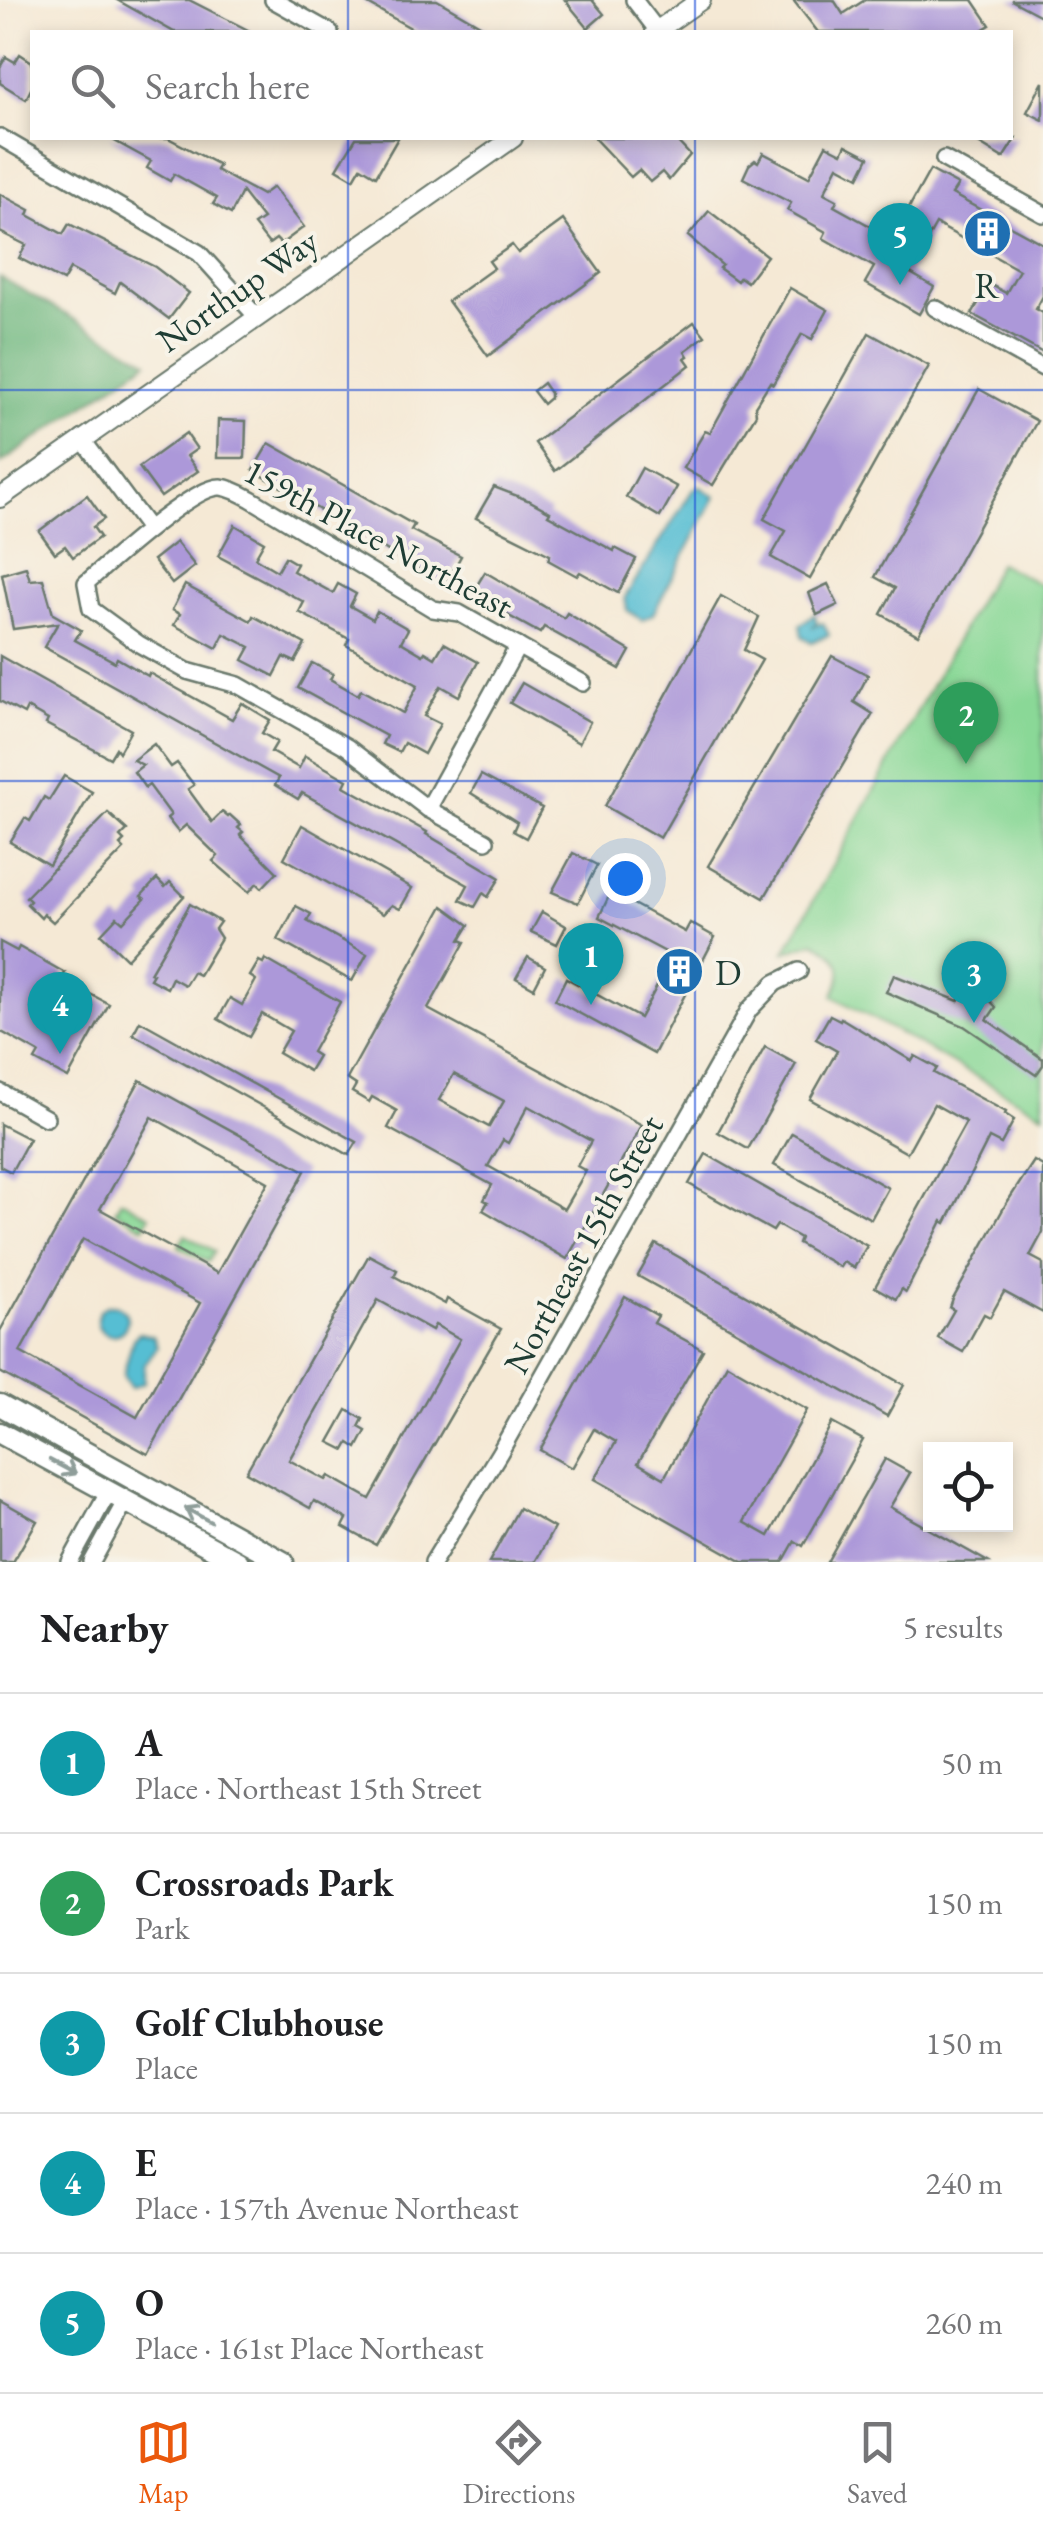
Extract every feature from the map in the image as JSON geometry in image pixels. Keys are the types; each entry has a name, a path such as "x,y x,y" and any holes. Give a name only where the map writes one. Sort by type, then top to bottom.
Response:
{"main road":[{"path":"0,1405 283,1562"},
{"path":"0,1433 238,1562"}],"street":[{"path":"273,0 326,30"},
{"path":"634,0 655,30"},
{"path":"659,30 701,0"},
{"path":"0,137 191,247 216,268 256,316"},
{"name":"Northup Way","path":"0,498 509,140"},
{"path":"944,159 1043,214"},
{"path":"936,308 1043,368"},
{"path":"82,439 149,529"},
{"name":"159th Place Northeast","path":"428,809 346,747 238,685 187,672 139,644 90,609 86,583 149,529 208,489 220,487 232,490 433,608 460,613 583,683"},
{"path":"486,840 428,809 518,646"},
{"name":"Northeast 15th Street","path":"433,1562 500,1452 750,1010 775,982 799,971"},
{"path":"0,1092 46,1118"},
{"path":"70,1562 118,1496"},
{"path":"92,1562 118,1496"}],"green space":[{"path":"0,277 148,361 0,464"},
{"path":"999,563 1043,586 1043,1114 833,996 840,978 839,964 823,947 814,942 785,952"},
{"path":"121,1200 150,1216 144,1227 115,1211"},
{"path":"185,1235 214,1251 208,1262 179,1246"}],"water":[{"path":"699,486 715,497 653,614 642,620 627,610 625,597 692,491"},
{"path":"814,614 817,622 812,627 823,623 829,635 811,642 802,636 800,625"},
{"path":"112,1305 126,1314 127,1320 118,1334 112,1335 98,1326 97,1320 106,1306"},
{"path":"139,1333 153,1336 157,1347 144,1365 144,1383 131,1388 123,1376 133,1339"}],"building":[{"path":"117,0 189,0 248,30 170,30"},
{"path":"361,0 437,0 489,30 414,30"},
{"path":"565,0 592,0 604,14 588,28"},
{"path":"793,0 834,0 843,14 865,0 973,0 990,25 981,30 816,30"},
{"path":"1011,0 1043,0 1043,17"},
{"path":"20,54 30,61 30,91 26,99 0,83 0,67 6,57 15,62"},
{"path":"1043,82 1043,120 1027,112"},
{"path":"1016,138 1003,158 973,140"},
{"path":"113,140 172,140 219,165 216,170 262,195 273,187 304,227 281,244 276,239 269,244 254,225 263,219 242,192 231,214 213,204 217,198 174,174 170,181 147,168 151,161"},
{"path":"355,140 397,140 376,176 361,167 354,179 337,169"},
{"path":"596,140 676,140 690,155 669,180 662,172 650,182 639,170 631,177"},
{"path":"826,145 842,153 846,145 869,157 859,177 838,166 824,193 837,200 834,206 892,238 930,170 958,185 952,194 1043,244 1043,296 1036,309 1043,313 1043,353 972,314 989,284 1006,293 1019,270 936,224 909,272 934,287 919,314 865,283 874,267 823,238 826,232 787,210 791,203 743,178 749,165 758,162 763,153 809,177"},
{"path":"0,194 63,234 69,224 155,267 189,293 169,319 120,282 115,293 70,269 63,281 19,258 26,245 0,232"},
{"path":"709,211 767,256 747,282 740,277 737,281 719,268 722,265 688,236"},
{"path":"563,220 601,273 488,356 448,301 494,268 489,261 512,245 518,253"},
{"path":"790,288 828,310 812,339 802,334 773,384 770,382 755,406 756,414 713,485 683,468 705,431 710,433"},
{"path":"694,322 705,336 685,351 690,365 555,471 535,443"},
{"path":"869,333 929,366 810,579 771,557 786,531 764,519"},
{"path":"543,383 550,398 543,404 533,391"},
{"path":"979,389 1037,421 918,635 881,614 895,588 875,577"},
{"path":"218,420 246,421 245,458 217,458"},
{"path":"186,433 197,449 187,456 198,471 161,497 139,467"},
{"path":"269,443 461,556 445,585 253,470"},
{"path":"642,468 677,487 660,517 626,497"},
{"path":"494,487 530,501 550,512 548,515 636,559 618,593 580,572 577,576 548,560 550,555 476,518"},
{"path":"87,495 104,519 93,527 100,537 73,557 65,546 55,553 39,531"},
{"path":"235,525 264,542 255,558 277,571 285,557 297,564 293,571 333,593 338,584 356,594 350,606 373,619 377,611 408,629 401,642 423,655 425,652 435,658 444,643 478,662 459,696 441,686 424,716 440,724 424,754 404,743 399,752 382,744 386,736 298,688 312,663 358,695 361,690 403,713 418,685 346,645 349,639 299,612 304,602 218,556"},
{"path":"176,542 195,566 172,584 153,560"},
{"path":"26,567 30,580 43,579 53,614 81,630 75,640 115,662 117,658 148,676 149,673 232,719 242,703 270,720 262,733 277,742 271,752 299,768 305,756 347,780 344,786 500,878 488,897 483,893 475,907 460,900 468,885 302,793 298,799 275,785 279,778 44,647 58,623 13,629 2,574"},
{"path":"485,572 564,618 567,613 630,651 620,669 544,627 540,633 471,595"},
{"path":"828,584 838,605 817,615 809,593"},
{"path":"185,585 251,621 253,616 305,644 295,662 284,657 274,676 243,660 250,647 224,634 217,648 174,625 180,614 172,610"},
{"path":"721,596 759,617 744,650 762,660 660,838 605,806"},
{"path":"0,656 131,730 119,752 116,748 110,758 46,724 48,720 27,708 24,714 0,701"},
{"path":"832,656 868,675 854,702 873,714 764,898 708,866"},
{"path":"522,683 590,722 579,743 510,703"},
{"path":"154,744 171,767 177,763 194,785 188,789 212,822 222,812 230,815 241,825 240,835 277,872 262,888 257,883 249,892 213,861 218,856 186,825 178,832 167,818 171,815 134,772 143,765 133,760"},
{"path":"481,775 542,808 526,838 513,831 517,822 471,793"},
{"path":"64,776 92,792 49,865 10,842 25,818 30,821 44,797 49,800"},
{"path":"108,813 127,830 120,837 124,849 53,922 44,914 41,918 27,904 30,901 26,897"},
{"path":"302,825 412,888 400,909 392,905 383,914 284,858"},
{"path":"573,853 597,865 578,903 552,892"},
{"path":"157,879 165,887 170,882 184,896 127,959 101,934 117,917 123,922"},
{"path":"611,892 685,932 690,923 715,937 654,1054 555,1000 566,978 640,1018 673,956 599,917"},
{"path":"190,904 220,922 215,929 221,938 199,975 193,972 185,985 172,978 167,988 150,979 150,973"},
{"path":"296,906 311,914 307,921 367,954 352,981 278,940"},
{"path":"443,906 469,925 460,940 465,942 428,1009 642,1125 567,1259 483,1210 492,1185 388,1128 397,1111 372,1097 369,1102 352,1092 356,1085 347,1079","holes":["454,1074 504,1101 489,1127 439,1100","528,1106 591,1141 577,1166 586,1171 564,1209 488,1166 503,1140 508,1143"]},
{"path":"542,912 566,926 557,944 531,932"},
{"path":"0,942 17,951 19,947 65,973 62,979 109,1004 68,1078 35,1060 39,1053 0,1031"},
{"path":"601,946 618,956 610,970 593,960"},
{"path":"528,957 545,967 534,988 516,978"},
{"path":"265,959 340,1002 312,1052 318,1056 309,1071 278,1053 291,1031 262,1014 249,1037 218,1019 230,998 242,1005 256,980 250,976 259,961 263,963"},
{"path":"894,975 958,1001 966,990 984,994 996,1007 987,1020 1043,1059 1043,1065 1036,1075 964,1026 886,992"},
{"path":"830,1015 912,1061 915,1056 937,1068 934,1073 1014,1120 1001,1144 989,1138 946,1223 942,1221 906,1292 902,1289 896,1299 875,1287 966,1122 934,1104 907,1153 810,1099 837,1051 816,1039"},
{"path":"140,1021 357,1142 349,1155 133,1034"},
{"path":"765,1047 796,1064 748,1149 718,1132"},
{"path":"140,1080 305,1171 148,1454 0,1372 0,1331","holes":["152,1117 268,1182 217,1273 100,1209","83,1239 200,1303 137,1417 20,1352"]},
{"path":"0,1124 29,1139 11,1172 0,1166"},
{"path":"792,1133 888,1188 871,1219 774,1165"},
{"path":"706,1154 867,1246 854,1268 843,1262 840,1267 798,1243 800,1238 777,1225 773,1231 689,1184"},
{"path":"1034,1161 1043,1166 1043,1232 1030,1256 1043,1263 1043,1313 1004,1292 990,1317 984,1314 963,1352 938,1338 954,1310 950,1308 953,1299"},
{"path":"656,1244 904,1385 887,1416 638,1276"},
{"path":"369,1255 397,1270 394,1276 501,1329 376,1545 343,1527 347,1519 314,1501 310,1508 246,1472","holes":["378,1300 432,1330 435,1325 460,1339 370,1499 289,1460"]},
{"path":"625,1297 658,1316 654,1323 703,1350 638,1463 664,1478 727,1364 807,1410 744,1522 769,1536 832,1423 863,1440 803,1546 795,1541 783,1562 743,1562 595,1479 616,1442 594,1429 572,1468 540,1450"},
{"path":"347,1410 363,1419 359,1427 366,1431 357,1448 349,1443 345,1450 329,1442"},
{"path":"885,1459 910,1473 890,1507 923,1526 923,1532 935,1532 988,1562 827,1562"},
{"path":"0,1500 37,1521 13,1562 0,1562"},
{"path":"519,1508 554,1528 535,1562 489,1562"}],"place":[{"name":"R","path":"987,233"},
{"name":"O","path":"900,285"},
{"name":"Crossroads Park","path":"966,764"},
{"name":"D","path":"680,972"},
{"name":"A","path":"591,1005"},
{"name":"Golf Clubhouse","path":"974,1023"},
{"name":"E","path":"60,1054"}]}
